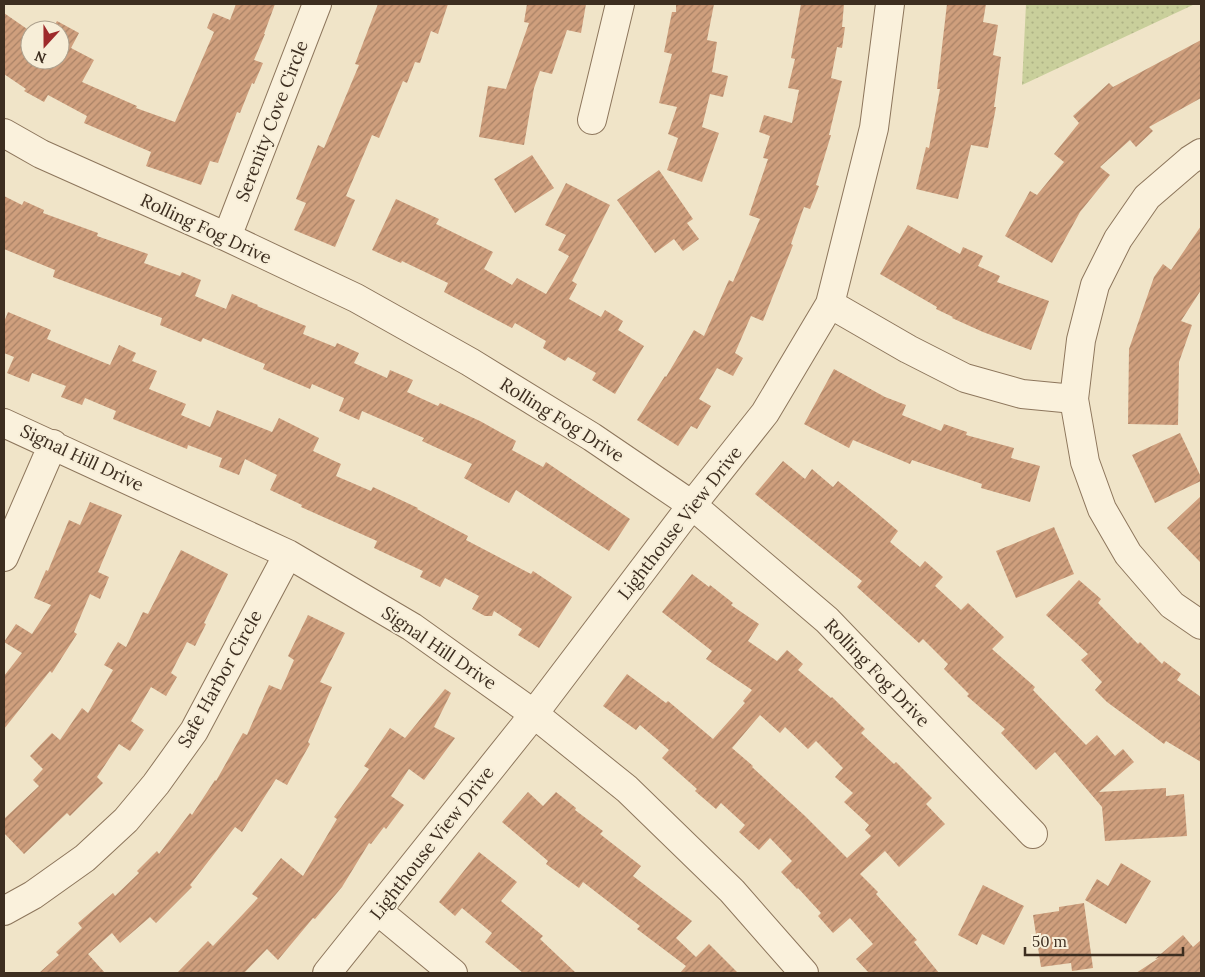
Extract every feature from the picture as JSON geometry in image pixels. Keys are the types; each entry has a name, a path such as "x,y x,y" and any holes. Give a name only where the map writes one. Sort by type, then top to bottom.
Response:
{"street":[{"name":"Serenity Cove Circle","path":"227,237 317,4"},
{"path":"592,120 620,4"},
{"name":"Lighthouse View Drive","path":"327,973 378,912 534,714 692,505 765,413 830,304 874,128 890,4"},
{"name":"Rolling Fog Drive","path":"4,133 41,154 227,237 356,298 470,362 592,437 692,505 827,620 1033,834"},
{"path":"1201,153 1190,160 1148,197 1118,239 1095,285 1081,340 1074,399 1085,462 1102,509 1128,554 1172,605 1201,625"},
{"path":"830,304 908,349 965,378 1022,394 1074,399"},
{"name":"Signal Hill Drive","path":"4,423 288,554 412,627 534,714 627,789 732,891 804,973"},
{"path":"4,556 53,444"},
{"name":"Safe Harbor Circle","path":"4,912 33,895 86,858 126,820 156,784 194,731 288,554"},
{"path":"378,912 453,973"}],"green space":[{"path":"1026,4 1195,4 1022,85"}],"building":[{"path":"236,4 275,4 254,60 263,63 254,84 252,83 240,113 237,112 218,163 210,161 201,185 146,166 151,152 84,123 87,116 48,95 44,102 24,91 26,89 4,74 4,13 20,24 20,70 70,70 70,28 79,33 71,48 94,60 82,82 137,106 136,108 175,122 214,32 207,28 213,13 230,20"},
{"path":"378,4 448,4 438,34 431,31 420,63 415,62 407,83 403,81 379,138 372,135 346,196 355,200 335,247 294,230 306,203 296,199 318,145 324,148 359,65 355,64"},
{"path":"527,4 586,4 581,33 567,30 552,74 540,71 534,88 524,145 479,137 488,86 506,89 529,23 524,22"},
{"path":"676,4 714,4 707,40 717,42 712,72 728,76 723,97 710,94 702,127 719,133 702,182 667,170 678,138 668,134 677,107 659,103 672,54 664,52 672,12 676,12"},
{"path":"801,4 844,4 842,27 845,27 842,48 837,47 831,78 842,81 829,135 831,135 816,185 819,186 810,209 804,207 791,244 793,245 763,321 751,316 735,353 743,358 733,376 717,368 699,399 711,406 697,429 691,426 678,446 637,420 694,330 704,336 729,280 733,282 760,219 749,215 768,159 763,158 770,136 759,132 764,115 792,123 799,90 788,88 795,59 791,58"},
{"path":"947,4 986,4 983,22 998,25 993,55 1001,57 994,107 996,107 988,148 971,145 958,199 916,189 926,147 929,148 940,89 937,89"},
{"path":"1201,40 1201,98 1149,127 1153,131 1136,147 1130,140 1100,167 1110,175 1080,212 1052,263 1005,236 1030,191 1037,195 1064,162 1054,154 1079,123 1073,116 1109,83 1113,87"},
{"path":"532,155 554,188 515,213 494,179"},
{"path":"659,170 693,219 687,223 699,239 683,251 674,239 655,253 617,200"},
{"path":"566,183 610,205 572,281 577,284 569,299 601,317 605,310 623,321 618,330 644,346 615,394 592,380 596,373 568,357 565,361 543,348 546,341 515,323 512,328 444,292 448,283 402,261 401,263 372,250 396,199 439,219 436,224 493,252 484,269 512,285 517,278 546,294 569,256 558,250 566,235 545,225"},
{"path":"4,196 22,205 24,201 44,210 43,213 98,233 97,236 148,254 144,263 180,276 182,272 201,280 195,296 226,309 232,294 306,326 303,334 335,347 337,343 359,353 354,363 387,378 390,370 413,380 407,392 438,406 440,403 480,421 516,441 512,450 543,467 546,462 630,519 609,551 516,490 509,503 464,478 472,464 422,441 424,438 362,411 359,420 339,411 344,398 312,384 310,389 263,369 265,364 203,338 201,342 160,325 162,318 53,277 55,270 4,249"},
{"path":"908,225 960,254 963,247 983,256 978,266 1000,276 997,282 1049,301 1031,350 952,318 936,309 937,307 880,274"},
{"path":"1201,226 1201,290 1181,321 1192,325 1179,362 1178,425 1128,424 1129,349 1154,277 1163,264 1171,270"},
{"path":"8,312 51,330 47,339 110,365 119,345 136,353 132,361 157,371 149,389 186,404 181,415 210,427 217,410 272,432 279,418 319,438 313,451 341,464 336,476 371,491 373,487 418,508 468,536 466,540 531,574 533,571 572,597 539,648 518,635 522,629 494,611 492,616 485,616 472,609 479,596 445,578 440,587 420,577 423,571 374,548 377,541 301,507 302,505 270,490 277,475 245,459 239,475 219,467 222,458 188,445 187,449 113,419 116,411 85,398 82,405 61,397 66,386 32,373 29,382 7,373 14,357 4,353 4,322"},
{"path":"834,369 885,397 906,405 902,415 941,431 944,424 967,432 966,435 1014,448 1011,458 1040,466 1030,502 981,488 982,484 912,460 910,464 853,440 849,448 804,424"},
{"path":"1180,433 1201,477 1201,481 1155,503 1132,455"},
{"path":"783,461 805,479 812,469 833,487 838,481 877,513 898,531 890,542 920,567 925,561 943,577 935,586 961,610 968,603 1004,637 992,649 1035,687 1033,690 1086,745 1097,735 1115,756 1123,749 1134,762 1099,792 1166,788 1166,796 1184,794 1187,836 1105,841 1102,807 1055,752 1036,770 1001,733 1005,729 967,696 969,694 944,669 948,664 923,639 919,643 857,587 862,581 755,494"},
{"path":"1201,496 1201,563 1167,528"},
{"path":"90,502 122,515 98,572 109,577 100,599 90,594 74,632 77,634 52,673 50,671 4,729 4,676 22,653 4,642 16,624 32,634 51,605 34,598 46,570 48,571 69,520 80,525"},
{"path":"1054,527 1074,574 1016,598 996,551"},
{"path":"181,550 228,574 195,646 187,642 171,673 177,677 166,696 151,687 131,721 144,730 130,751 119,744 97,777 103,783 70,816 67,813 24,854 4,833 4,819 39,786 33,780 43,769 30,756 52,733 60,740 82,708 88,713 113,670 104,665 118,642 126,647 143,612 148,614"},
{"path":"692,574 709,587 710,585 733,603 731,605 759,624 748,641 777,661 787,650 803,664 798,670 832,697 865,729 861,733 894,764 896,762 932,798 926,804 945,824 899,867 885,851 860,874 878,892 876,894 917,940 914,942 939,973 869,973 856,959 873,944 850,918 833,933 818,916 821,913 781,872 792,861 770,838 759,850 739,832 745,825 721,803 716,809 662,758 669,750 640,725 636,730 603,706 627,674 666,703 668,701 713,739 745,703 743,701 752,690 706,659 712,651 662,612","holes":["760,715 780,733 785,727 808,749 816,741 843,768 835,777 853,793 844,802 869,825 865,830 871,836 847,858 753,766 732,748"]},
{"path":"1079,580 1101,599 1098,603 1138,644 1140,642 1162,664 1164,661 1181,674 1177,680 1201,697 1201,762 1166,741 1164,744 1107,702 1095,690 1102,682 1081,660 1088,654 1046,615"},
{"path":"308,615 345,633 320,682 332,687 308,742 310,744 287,785 276,779 242,832 235,827 190,885 192,887 156,923 150,917 120,943 112,933 88,954 105,973 39,973 59,955 56,952 82,928 78,923 113,893 115,896 139,873 137,871 157,851 159,854 190,813 192,815 216,781 243,733 247,735 269,685 281,690 294,660 288,656"},
{"path":"445,689 451,693 434,727 455,738 424,780 409,769 391,796 404,805 386,829 384,827 371,844 369,843 342,887 278,960 267,949 244,973 177,973 208,941 213,946 258,898 252,894 281,858 303,876 337,819 334,817 369,769 364,766 390,728 405,738"},
{"path":"528,792 543,806 556,792 576,808 575,810 603,831 600,834 641,866 633,876 692,921 676,938 696,957 709,944 738,973 680,973 686,966 637,929 640,926 583,882 579,888 546,864 548,861 502,822"},
{"path":"479,852 517,882 501,901 543,936 540,939 576,973 523,973 485,942 492,933 462,908 455,916 439,902"},
{"path":"1121,863 1151,881 1126,924 1085,900 1097,879 1108,886"},
{"path":"983,885 1024,906 1004,945 982,934 977,945 958,935"},
{"path":"1084,903 1093,968 1072,971 1071,963 1041,967 1033,915 1059,911 1059,907"},
{"path":"1183,935 1193,947 1201,940 1201,973 1136,973 1159,958 1155,959"}]}
